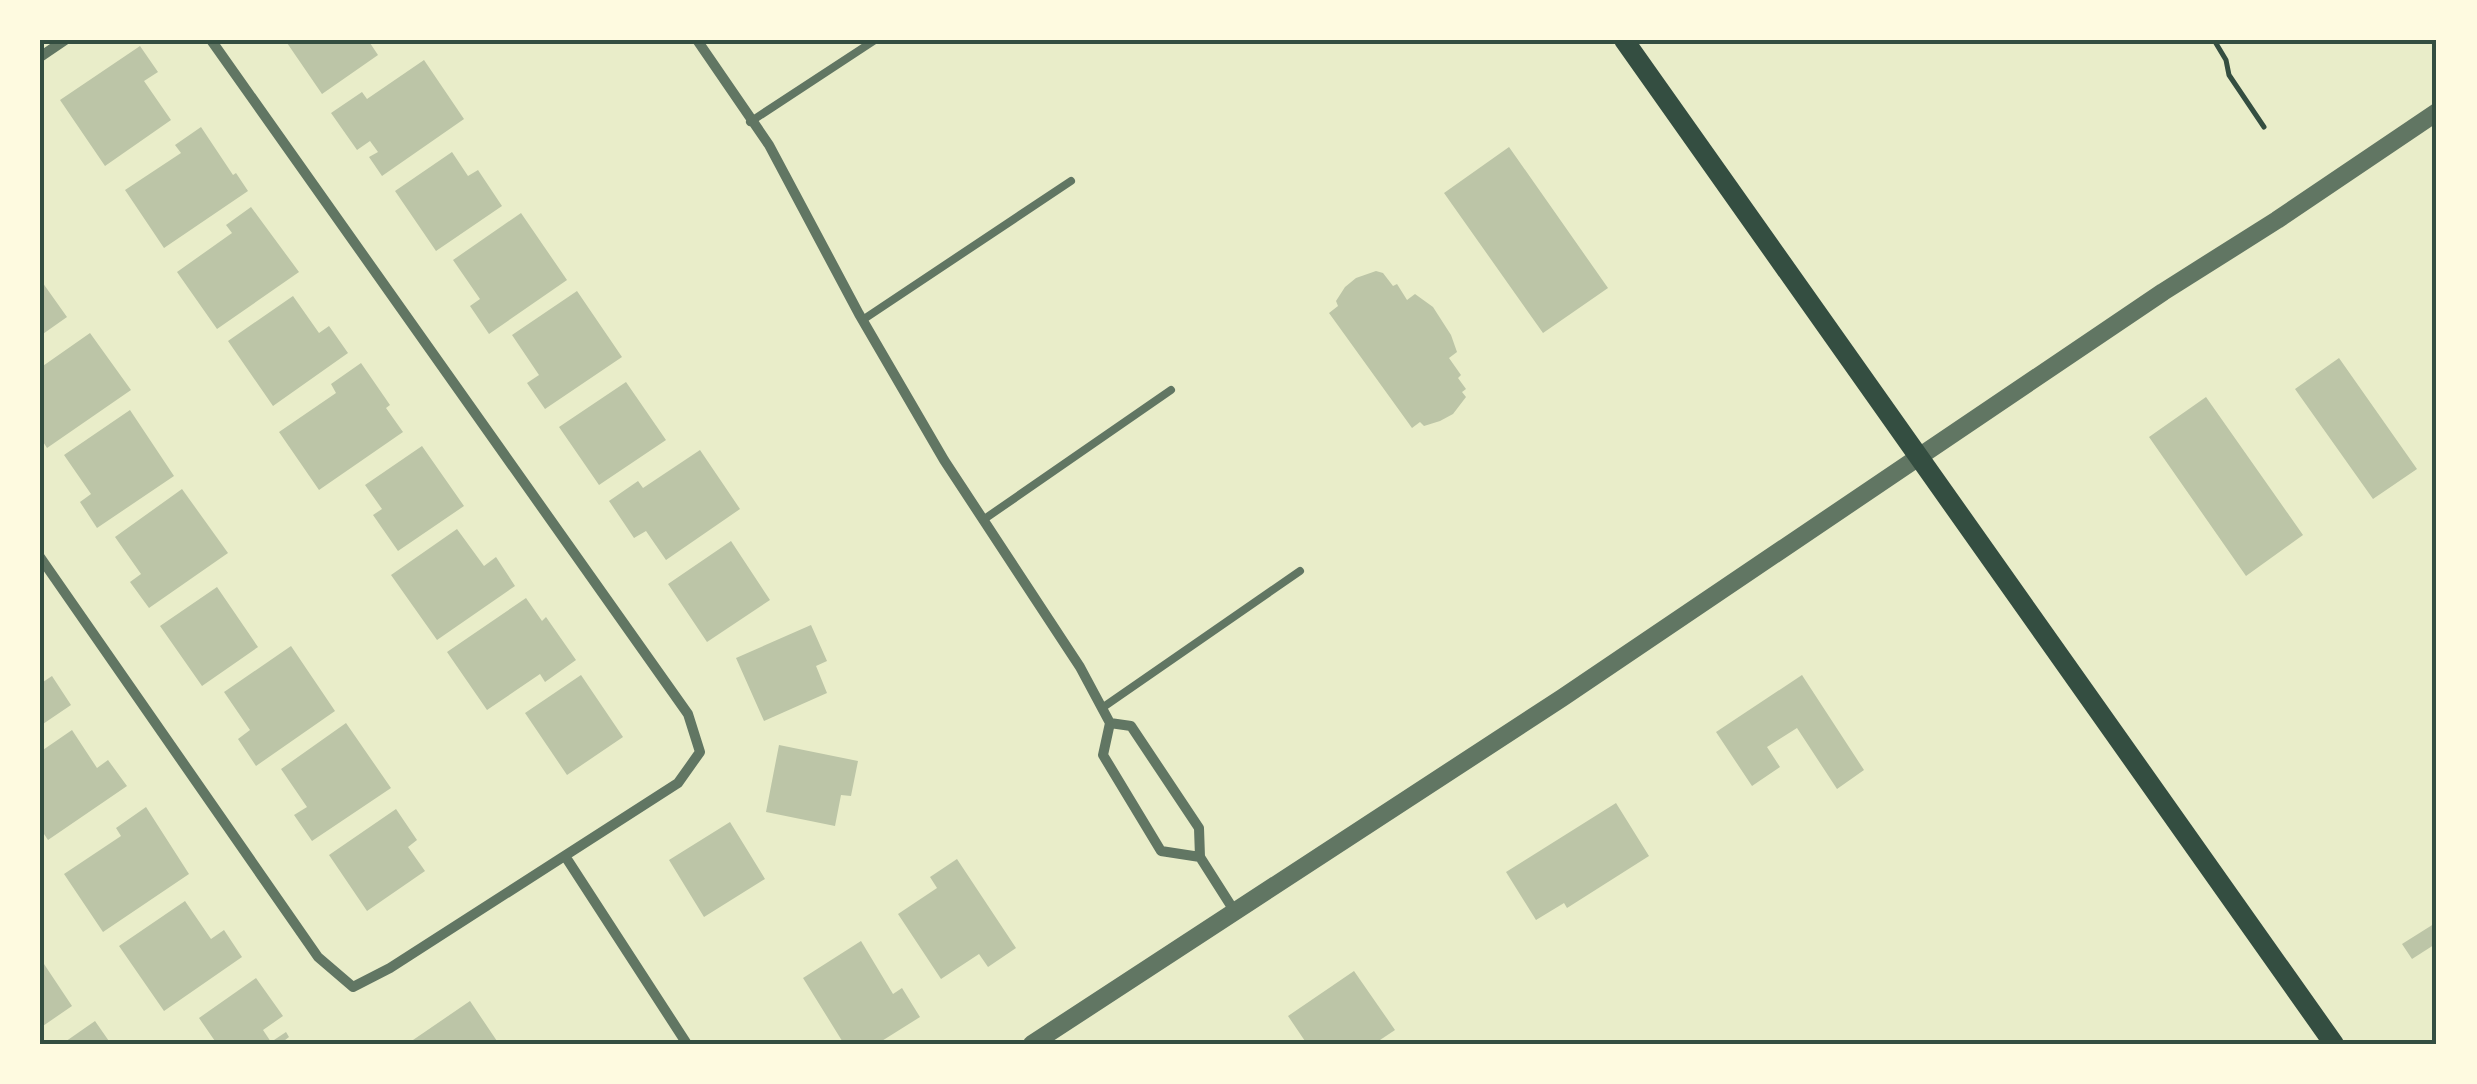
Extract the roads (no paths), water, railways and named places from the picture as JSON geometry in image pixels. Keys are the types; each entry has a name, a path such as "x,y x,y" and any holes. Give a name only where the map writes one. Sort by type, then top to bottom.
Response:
{"main road":[{"path":"1624,40 2334,1044"}],"street":[{"path":"40,57 65,40"},
{"path":"40,557 318,957 353,987 390,968 678,783 700,752 688,714 212,40"},
{"path":"696,40 769,145 944,460 1080,667 1110,723 1103,755 1161,852 1200,857"},
{"path":"1032,1044 1562,698 2437,112"},
{"path":"1110,723 1131,726 1199,828 1200,857 1235,912"},
{"path":"565,856 687,1044"}],"lane":[{"path":"750,122 875,40"},
{"path":"864,319 1071,181"},
{"path":"983,520 1171,390"},
{"path":"1102,708 1300,571"}]}
